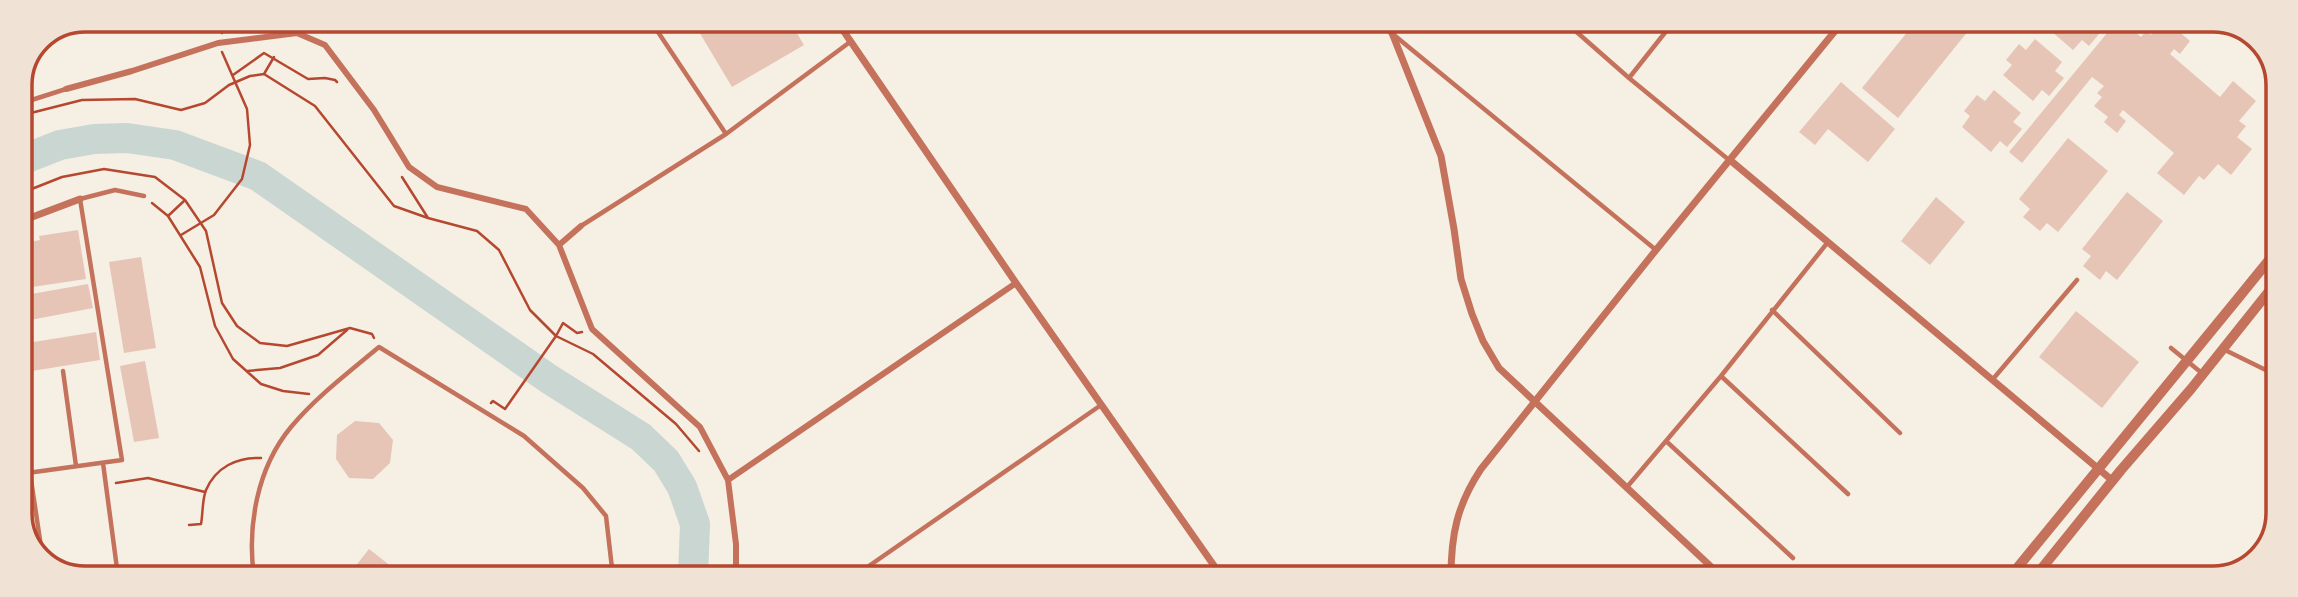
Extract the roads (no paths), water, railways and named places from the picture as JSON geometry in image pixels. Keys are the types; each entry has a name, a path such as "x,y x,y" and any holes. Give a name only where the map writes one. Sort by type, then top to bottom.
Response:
{"street":[{"path":"843,32 1214,566"},
{"path":"1452,566 1456,522 1465,495 1481,469 1834,32"},
{"path":"66,89 218,43 297,33 325,45 374,110 409,167 437,187 526,209 559,245 592,329 700,427 728,480 736,566"},
{"path":"1392,33 1441,156 1461,279 1472,314 1483,341 1499,368 1710,566"},
{"path":"1730,160 2113,481"},
{"path":"32,217 80,199"},
{"path":"559,245 581,226"},
{"path":"2019,566 2266,265"},
{"path":"728,480 1016,283"},
{"path":"2044,566 2266,295"}],"lane":[{"path":"658,32 726,134"},
{"path":"1577,32 1730,160"},
{"path":"1629,78 1665,32"},
{"path":"1392,33 1656,250"},
{"path":"581,226 726,134 850,43"},
{"path":"32,100 66,89"},
{"path":"32,473 122,460 80,199 114,190 144,196"},
{"path":"1627,487 1721,376 1828,242"},
{"path":"1992,380 2077,280"},
{"path":"1772,310 1900,433"},
{"path":"252,566 256,500 270,460 290,428 322,395 379,347 524,436 583,488 606,516 612,566"},
{"path":"2171,348 2203,374"},
{"path":"2222,349 2266,370"},
{"path":"63,372 76,466"},
{"path":"1721,376 1848,494"},
{"path":"869,566 1101,405"},
{"path":"1666,441 1793,558"},
{"path":"103,463 117,566"},
{"path":"32,487 40,540"},
{"path":"2033,549 2047,562"}],"waterway":[{"path":"32,156 60,145 94,139 127,138 175,145 258,176 549,379 641,437 666,461 682,487 695,524 693,566"}]}
